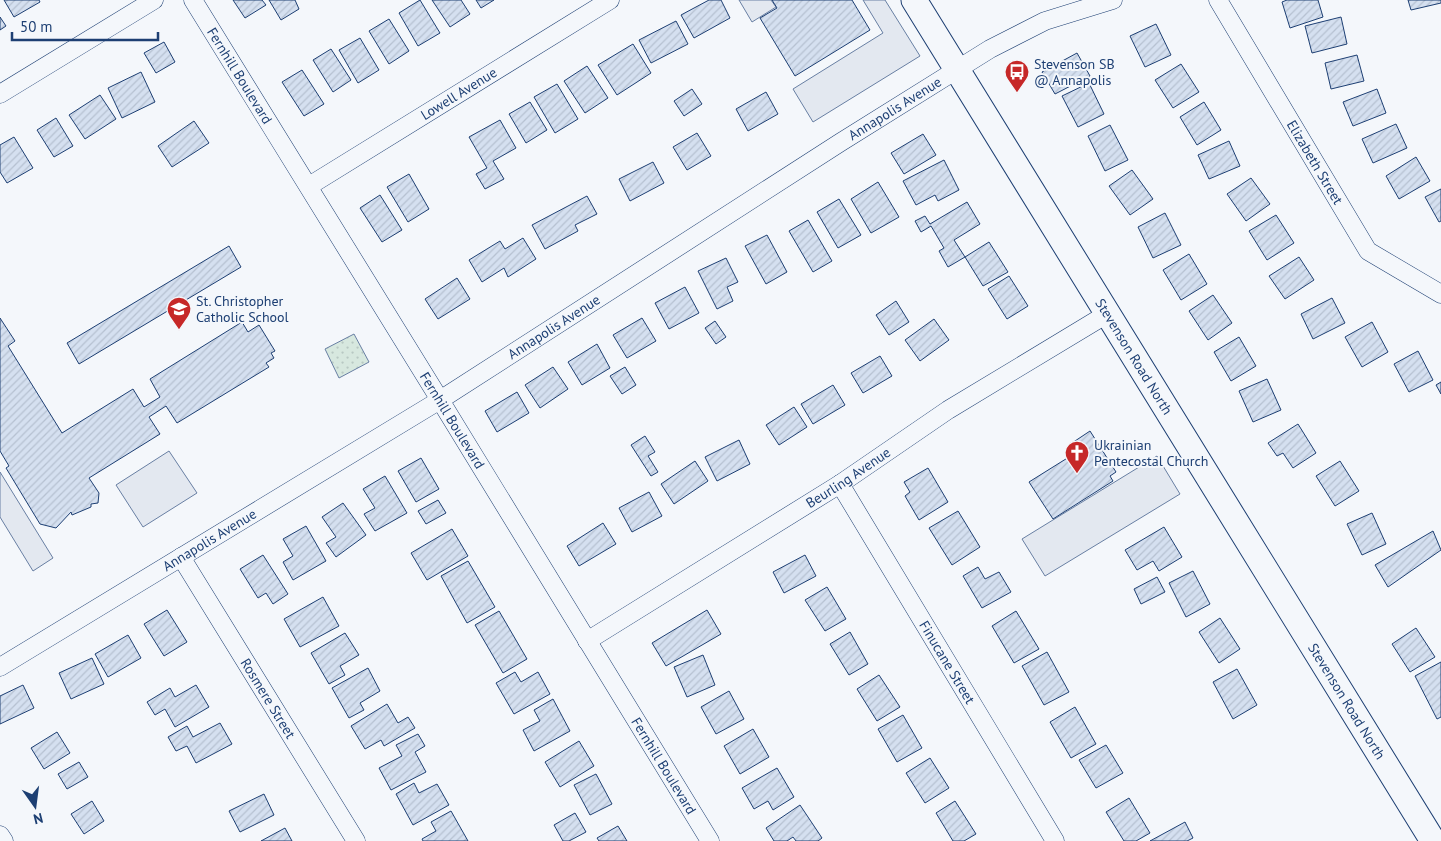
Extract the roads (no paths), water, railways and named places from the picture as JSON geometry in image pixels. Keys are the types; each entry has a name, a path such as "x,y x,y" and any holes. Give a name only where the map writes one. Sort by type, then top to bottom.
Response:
{"main road":[{"name":"Stevenson Road North","path":"914,0 1432,838"}],"street":[{"path":"0,94 154,0"},
{"name":"Fernhill Boulevard","path":"193,0 710,841"},
{"name":"Lowell Avenue","path":"309,186 610,0"},
{"name":"Annapolis Avenue","path":"0,667 440,400 841,142 990,49 1045,21 1113,0"},
{"name":"Elizabeth Street","path":"1218,0 1368,251 1441,294"},
{"name":"Beurling Avenue","path":"587,641 840,484 948,410 1107,314"},
{"name":"Finucane Street","path":"840,484 1055,841"},
{"name":"Rosmere Street","path":"181,557 356,841"},
{"path":"0,835 4,841"}],"place":[{"name":"Stevenson SB @ Annapolis","path":"1017,93"},
{"name":"St. Christopher Catholic School","path":"179,330"},
{"name":"Ukrainian Pentecostal Church","path":"1077,474"}]}
